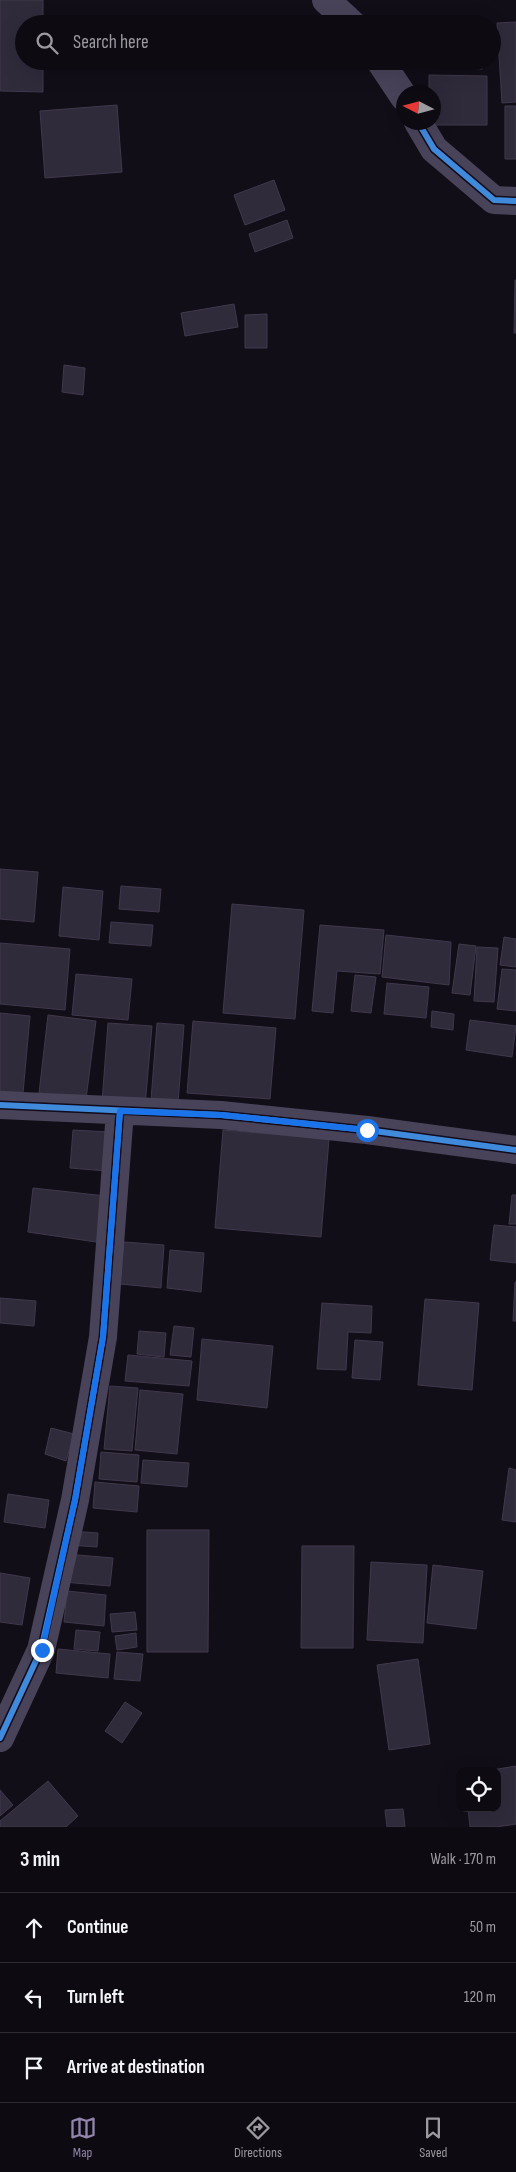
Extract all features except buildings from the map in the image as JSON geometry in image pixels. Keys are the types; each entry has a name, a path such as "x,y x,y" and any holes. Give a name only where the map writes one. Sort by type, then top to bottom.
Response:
{"street":[{"path":"326,0 342,15"},
{"path":"386,70 396,86"},
{"path":"423,130 434,149 494,200 516,201"},
{"path":"0,1105 222,1115 367,1130 516,1150"},
{"path":"0,1738 42,1650 75,1500 103,1337 120,1111"}],"cycle path":[{"path":"423,130 434,149 494,200 516,201"},
{"path":"0,1105 221,1115 367,1130 516,1150"},
{"path":"0,1738 41,1650 75,1500 103,1337 120,1111"}],"route":[{"path":"42,1650 75,1500 103,1337 120,1111 222,1115 367,1130"}]}
